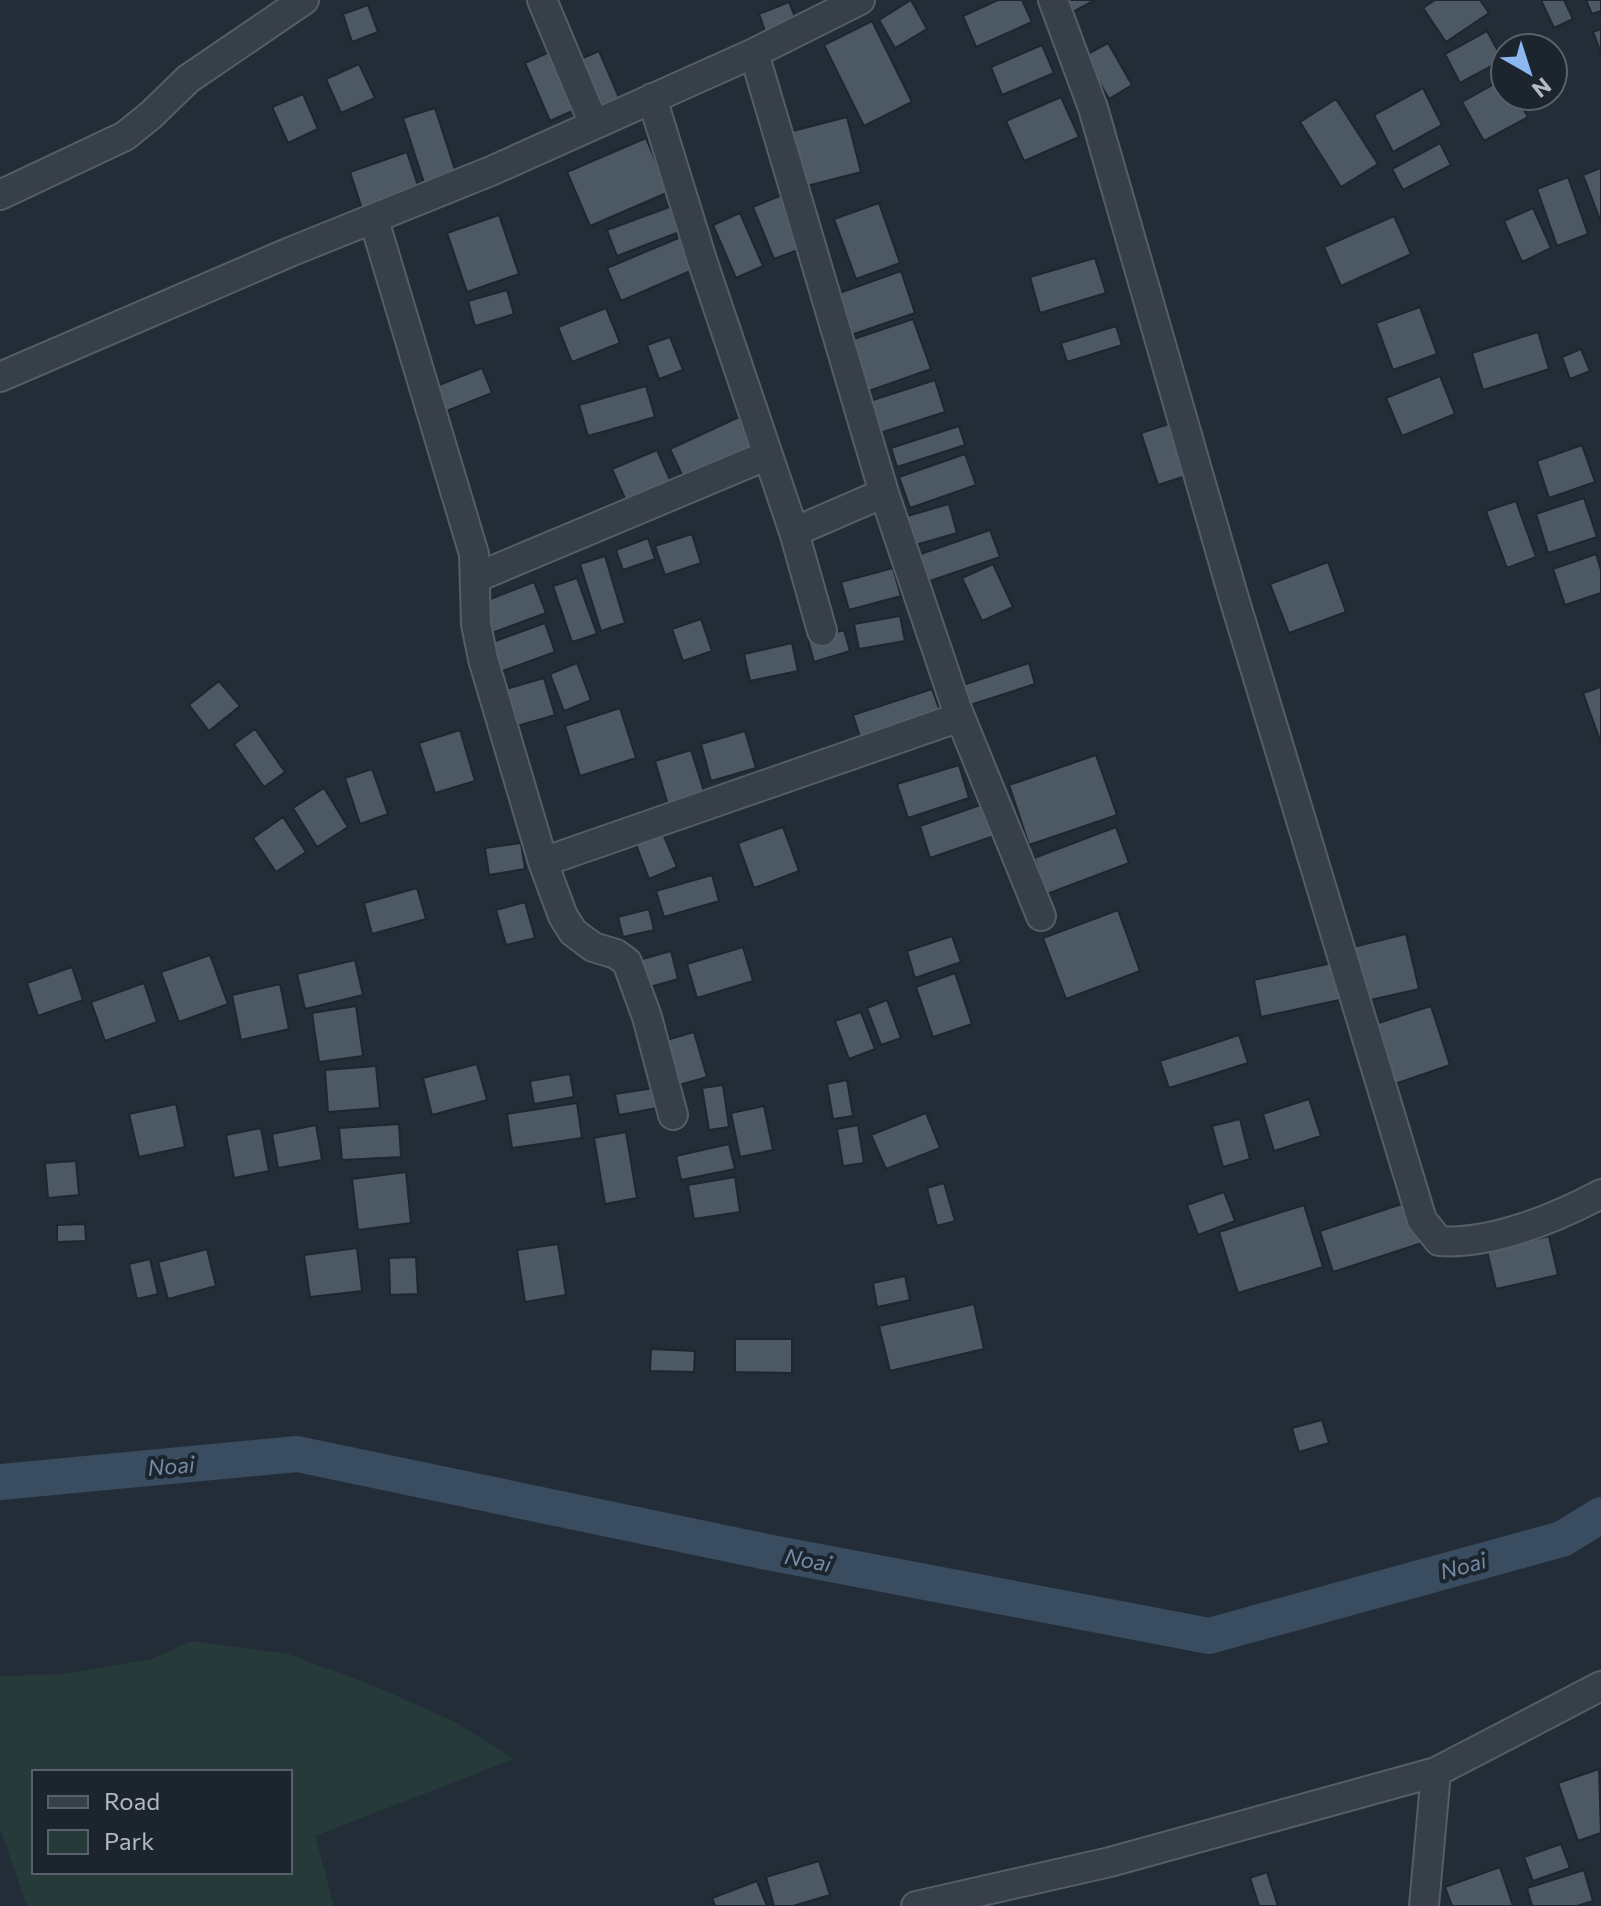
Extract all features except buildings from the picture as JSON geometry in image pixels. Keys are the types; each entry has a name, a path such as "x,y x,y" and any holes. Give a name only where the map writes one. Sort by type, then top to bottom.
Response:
{"street":[{"path":"0,195 125,136 188,79 304,0"},
{"path":"542,0 594,124"},
{"path":"0,377 594,124 754,53 860,0"},
{"path":"1053,0 1093,108 1233,595 1422,1220 1439,1241 1477,1240 1533,1223 1601,1194"},
{"path":"754,53 884,493 960,717 1041,916"},
{"path":"652,98 703,263 794,532 822,631"},
{"path":"374,220 474,554 476,624 483,659 543,862 563,916 573,932 593,947 616,954 627,962 647,1017 673,1115"},
{"path":"475,578 768,455"},
{"path":"794,532 884,493"},
{"path":"543,862 960,717"},
{"path":"916,1906 1110,1862 1436,1772 1601,1686"},
{"path":"1424,1906 1436,1772"}],"green space":[{"path":"192,1641 288,1654 377,1687 455,1722 514,1759 315,1836 334,1906 27,1906 0,1828 0,1676 64,1674 151,1659"}],"waterway":[{"name":"Noai","path":"0,1482 297,1454 762,1551 1209,1636 1562,1539 1601,1515"}]}
